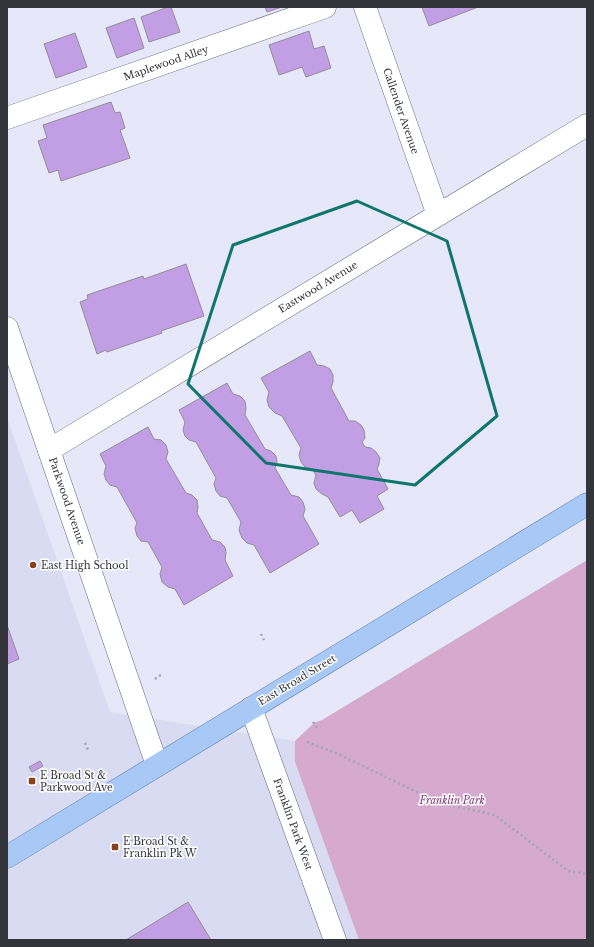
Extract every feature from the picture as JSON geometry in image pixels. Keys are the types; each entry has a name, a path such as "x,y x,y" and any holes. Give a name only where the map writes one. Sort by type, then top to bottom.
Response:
{"main road":[{"name":"East Broad Street","path":"7,857 587,504"}],"street":[{"name":"Maplewood Alley","path":"7,118 325,7"},
{"name":"Callender Avenue","path":"365,7 438,215"},
{"name":"Eastwood Avenue","path":"49,450 587,125"},
{"name":"Parkwood Avenue","path":"7,328 157,765"},
{"name":"Franklin Park West","path":"251,708 335,940"}],"path":[{"path":"261,634 264,640"},
{"path":"154,679 162,675"},
{"path":"313,722 317,728"},
{"path":"307,742 336,753 440,803 495,815 568,871 587,874"},
{"path":"85,743 88,750"},
{"path":"130,835 132,841"}],"highlighted area":[{"path":"357,201 447,241 497,416 415,485 266,463 188,384 233,245"}],"shaded area":[{"path":"7,417 110,712 295,741 295,762 359,940 7,940"}],"green space":[{"name":"Franklin Park","path":"587,560 587,940 359,940 295,762 295,741 314,723 322,720"}],"building":[{"path":"171,7 180,32 149,42 141,17"},
{"path":"265,7 282,7 267,12"},
{"path":"422,7 478,7 429,26"},
{"path":"134,18 144,48 117,58 106,28"},
{"path":"309,31 314,49 324,46 331,68 306,77 302,67 279,75 269,45"},
{"path":"75,33 87,67 56,78 44,44"},
{"path":"111,102 115,113 120,112 125,128 120,130 130,158 61,181 58,170 49,173 38,141 47,138 43,125"},
{"path":"186,264 204,316 161,331 162,333 97,354 80,302 88,299 87,295 143,276 144,279"},
{"path":"310,351 317,365 330,369 333,375 331,388 349,421 355,421 361,425 364,430 365,438 362,442 365,447 371,448 376,452 380,458 377,469 388,489 377,496 384,509 360,523 352,510 340,517 328,497 316,489 314,483 316,475 312,469 305,467 301,462 299,455 301,448 282,416 275,413 269,407 267,400 269,392 261,378"},
{"path":"227,383 233,394 240,396 245,401 245,415 265,449 271,451 276,456 277,462 275,468 291,495 299,497 303,502 305,509 303,516 319,544 270,573 254,545 247,543 242,538 239,530 241,522 227,498 220,496 216,491 214,484 216,478 196,442 189,440 185,436 183,430 185,422 179,410"},
{"path":"148,427 154,439 161,440 166,445 168,452 166,459 186,493 192,495 197,500 197,513 212,540 220,542 225,547 225,560 233,576 184,605 175,589 168,587 162,582 160,574 162,567 148,542 141,541 137,536 135,528 137,523 117,487 110,485 104,474 106,466 100,454"},
{"path":"7,625 19,659 7,664"},
{"path":"40,761 43,766 32,772 29,767"},
{"path":"188,902 211,940 126,940"}],"place":[{"name":"East High School","path":"33,565"},
{"name":"E Broad St & Parkwood Ave","path":"32,781"},
{"name":"E Broad St & Franklin Pk W","path":"115,847"}]}
